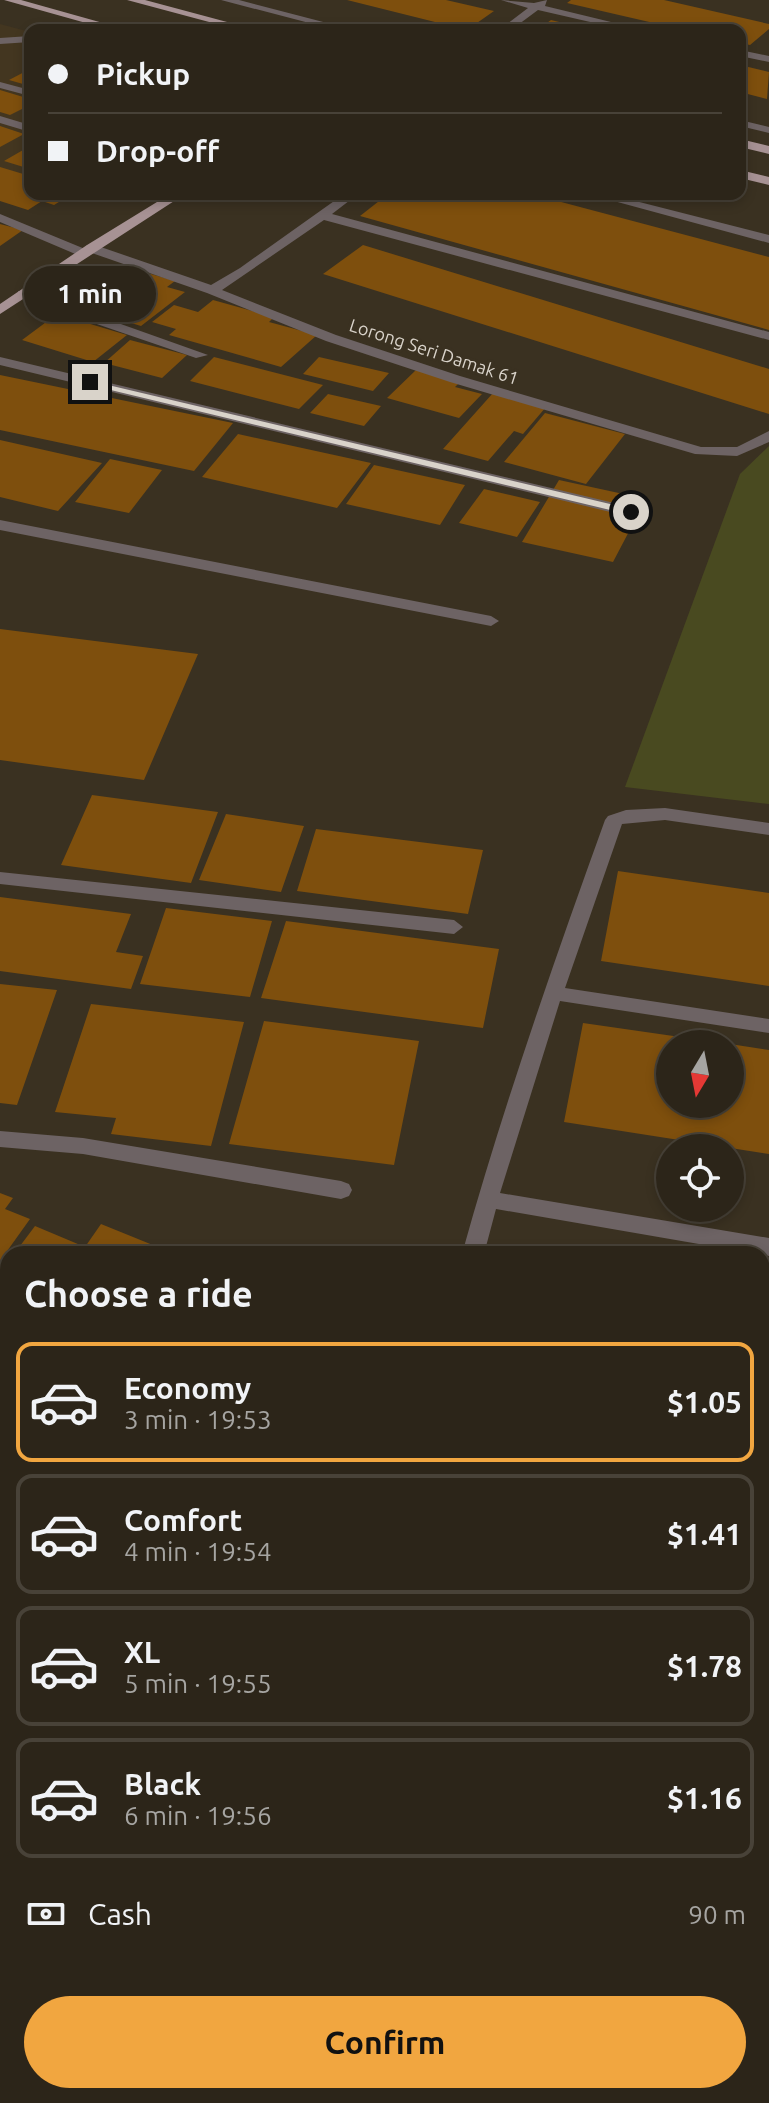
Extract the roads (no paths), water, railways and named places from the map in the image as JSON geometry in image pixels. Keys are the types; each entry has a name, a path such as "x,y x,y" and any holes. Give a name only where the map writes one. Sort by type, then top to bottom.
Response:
{"main road":[{"path":"9,0 100,24"},
{"path":"132,0 228,24"},
{"path":"746,144 769,150"},
{"path":"746,175 769,181"},
{"path":"0,310 169,200"}],"street":[{"path":"226,0 324,24"},
{"path":"506,0 542,4 617,24"},
{"path":"513,24 542,4"},
{"path":"0,41 24,39"},
{"path":"746,54 769,59"},
{"path":"0,85 24,91"},
{"path":"0,119 24,127"},
{"path":"746,124 769,130"},
{"path":"212,290 245,271 344,200"},
{"path":"617,200 769,239"},
{"path":"323,216 769,336"},
{"name":"Lorong Seri Damak 61","path":"0,218 56,240 212,290 292,323 414,365 700,451 727,455 758,446 769,435"},
{"path":"23,294 201,355"},
{"path":"0,361 631,512"},
{"path":"0,525 491,621"},
{"path":"475,1246 552,993 614,820 623,814 675,816 769,829"},
{"path":"0,878 454,927"},
{"path":"552,993 769,1026"},
{"path":"0,1139 83,1146 341,1190"},
{"path":"487,1199 763,1246"}]}
